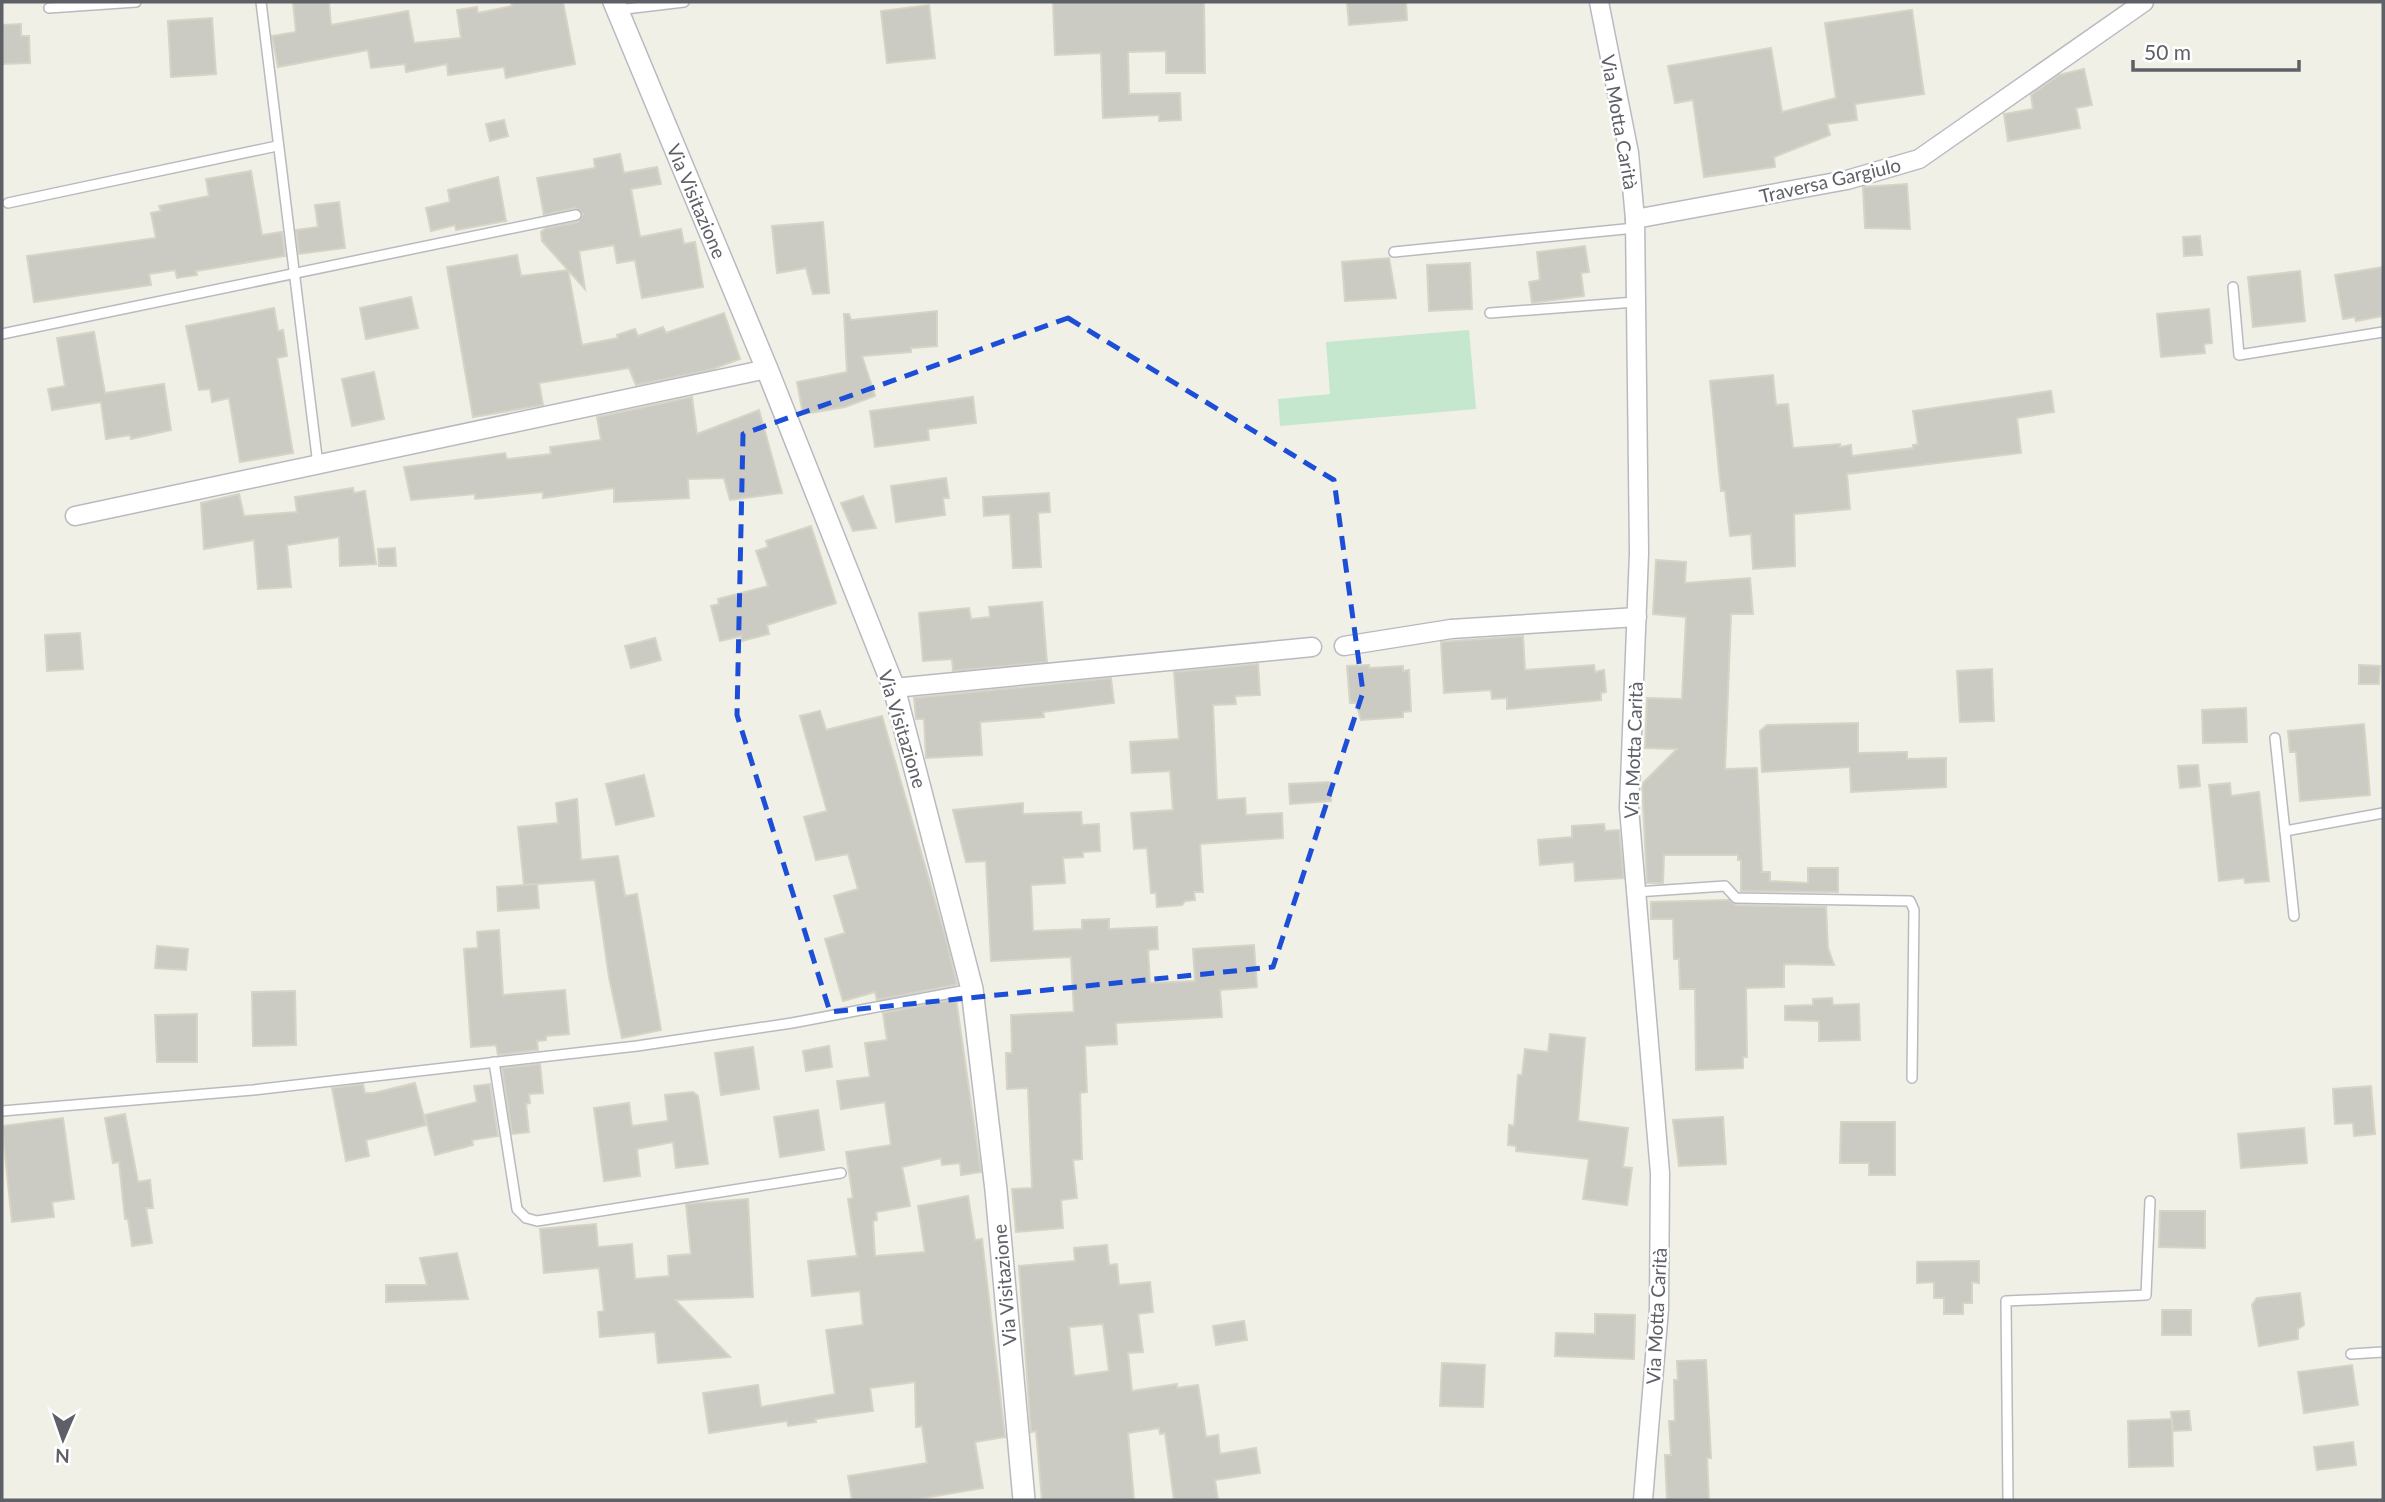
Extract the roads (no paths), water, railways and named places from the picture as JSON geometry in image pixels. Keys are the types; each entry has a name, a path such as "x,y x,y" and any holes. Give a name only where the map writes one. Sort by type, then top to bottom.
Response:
{"street":[{"name":"Via Motta Carità","path":"1599,2 1629,153 1635,223 1640,553 1629,808 1660,1173 1659,1310 1643,1500"},
{"name":"Traversa Gargiulo","path":"1635,223 1847,180 1919,159 2144,2"},
{"name":"Via Visitazione","path":"615,6 767,369 894,688 946,879 972,989 996,1190 1024,1500"},
{"path":"75,516 767,369"},
{"path":"1344,646 1451,629 1637,617"},
{"path":"894,688 1312,647"}],"lane":[{"path":"49,8 136,2"},
{"path":"261,2 318,465"},
{"path":"615,6 684,2"},
{"path":"8,203 278,146"},
{"path":"2,334 576,215"},
{"path":"1394,252 1635,223"},
{"path":"2233,287 2239,355 2383,332"},
{"path":"1490,313 1635,302"},
{"path":"2275,738 2294,916"},
{"path":"2285,831 2383,813"},
{"path":"1636,892 1725,886 1735,898 1910,901 1914,910 1912,1078"},
{"path":"2,1111 253,1090 494,1062 792,1023 972,989"},
{"path":"494,1062 517,1209 526,1218 537,1221 841,1173"},
{"path":"2008,1500 2006,1301 2146,1295 2150,1201"},
{"path":"2351,1354 2383,1352"}]}
